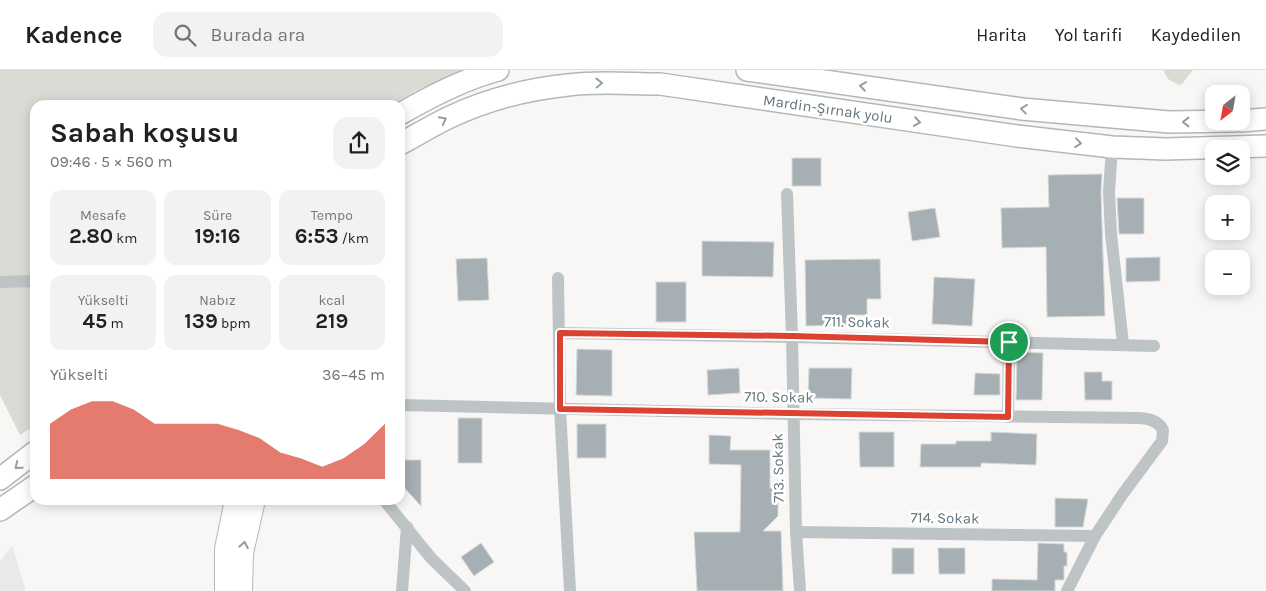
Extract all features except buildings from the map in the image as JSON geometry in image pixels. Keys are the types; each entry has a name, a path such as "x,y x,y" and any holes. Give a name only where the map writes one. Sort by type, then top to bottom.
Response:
{"highway":[{"path":"405,111 446,90 480,75 498,70"},
{"path":"746,70 1022,108 1168,122 1205,121"},
{"name":"Mardin-Şırnak yolu","path":"405,141 452,116 494,101 541,88 569,84 604,83 660,84 1017,136 1112,147 1166,149 1266,146"},
{"path":"1250,120 1266,119"},
{"path":"0,480 30,456"},
{"path":"0,510 30,489"}],"main road":[{"path":"225,591 225,549 234,505"},
{"path":"242,591 243,553 254,505"}],"street":[{"path":"1112,147 1109,192 1110,234 1123,344"},
{"name":"713. Sokak","path":"787,194 796,532 800,591"},
{"path":"558,278 560,409 570,591"},
{"path":"0,282 30,281"},
{"name":"711. Sokak","path":"560,333 792,336 1154,346"},
{"path":"1008,417 1009,342"},
{"name":"710. Sokak","path":"405,405 793,414 1148,418 1156,422 1163,430 1162,441 1122,495 1095,536"},
{"path":"388,505 431,558 465,591"},
{"path":"402,591 407,527"},
{"name":"714. Sokak","path":"796,532 1095,536"},
{"path":"1067,591 1095,536"}],"shaded area":[{"path":"0,70 464,70 415,91 400,100 30,100 30,428 20,435 0,395"},
{"path":"1163,70 1193,70 1182,84 1179,85 1168,79"},
{"path":"12,546 26,591 0,591 0,562"}],"route":[{"path":"560,333 792,336 1009,342 1008,417 560,409 560,333"}]}
